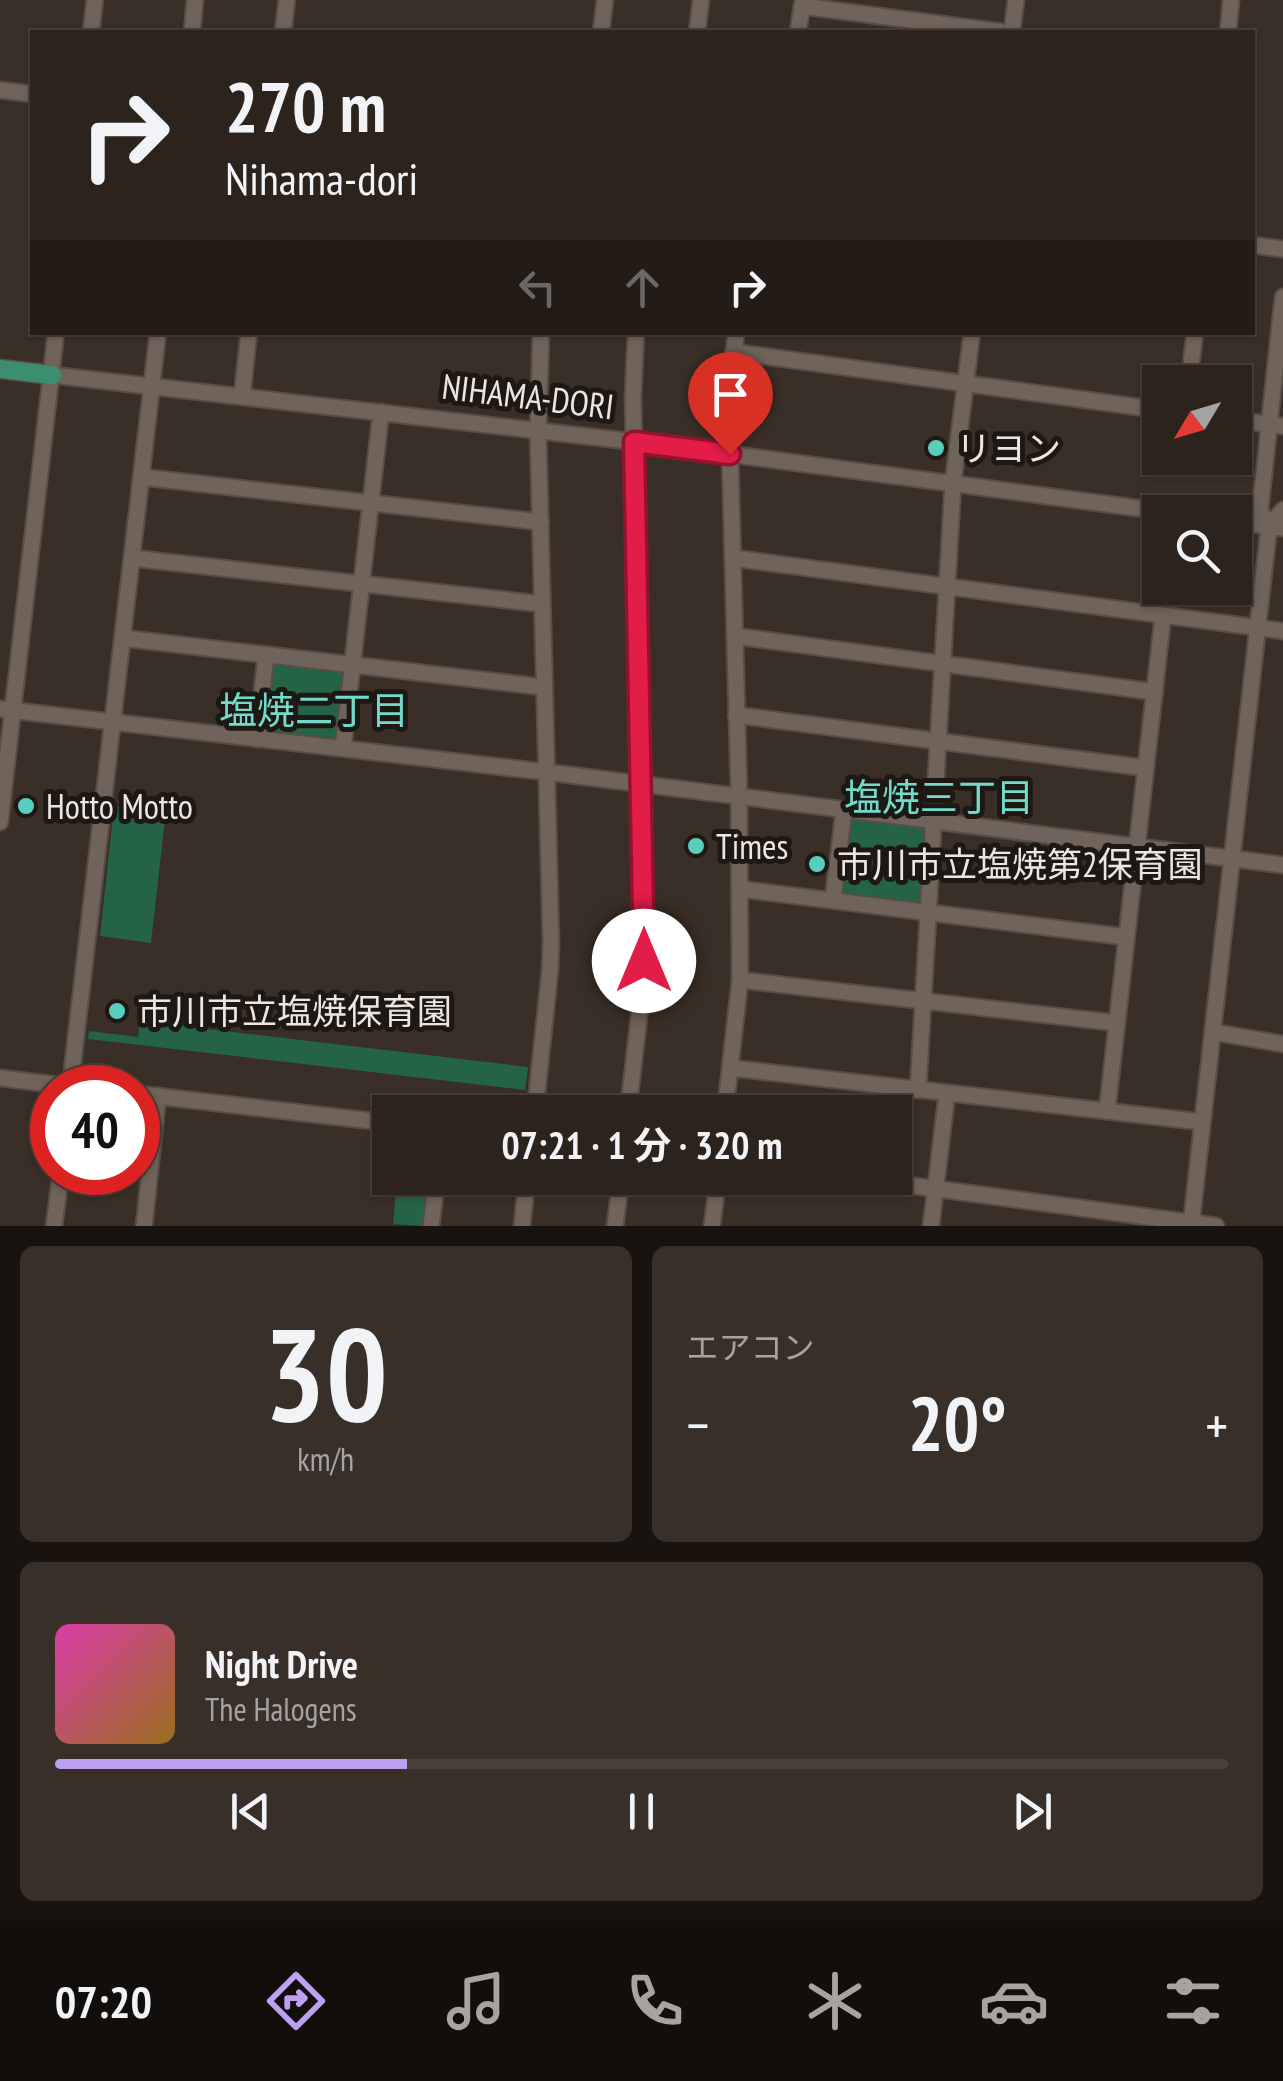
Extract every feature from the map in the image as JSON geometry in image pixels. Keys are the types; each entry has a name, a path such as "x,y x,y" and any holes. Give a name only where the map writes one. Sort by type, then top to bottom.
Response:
{"main road":[{"name":"NIHAMA-DORI","path":"0,369 52,375"}],"street":[{"path":"91,30 95,0"},
{"path":"192,30 195,0"},
{"path":"283,30 287,0"},
{"path":"601,30 605,0"},
{"path":"697,30 702,0"},
{"path":"1012,30 1016,0"},
{"path":"1228,30 1231,0"},
{"path":"798,30 802,3 988,30"},
{"path":"0,90 30,94"},
{"path":"1255,244 1283,249"},
{"path":"1276,527 1260,510 1275,425 1283,297"},
{"path":"0,822 6,710 56,335"},
{"path":"76,1065 158,335"},
{"path":"242,396 250,335"},
{"path":"537,1095 550,970 538,430 541,335"},
{"path":"630,1095 644,961 634,442 636,335"},
{"path":"728,1095 740,980 730,454 736,335"},
{"path":"918,1090 953,484 972,335"},
{"path":"1191,365 1194,335"},
{"path":"733,352 1142,407"},
{"name":"NIHAMA-DORI","path":"52,375 538,430 1142,509"},
{"path":"343,748 381,412"},
{"path":"142,477 541,522"},
{"path":"1191,1224 1258,628 1276,527 1283,510"},
{"path":"132,558 542,604"},
{"path":"733,558 1283,632"},
{"path":"1107,1112 1163,616"},
{"path":"734,636 1155,692"},
{"path":"122,638 543,686"},
{"path":"256,739 266,654"},
{"path":"6,710 642,783 1283,865"},
{"path":"736,715 1146,768"},
{"path":"833,900 844,810"},
{"path":"740,889 1126,937"},
{"path":"740,980 1117,1023"},
{"path":"1213,1032 1283,1044"},
{"path":"731,1068 1202,1122"},
{"path":"0,1078 30,1082"},
{"path":"931,1226 947,1093"},
{"path":"160,1096 372,1121"},
{"path":"912,1185 1216,1226"},
{"path":"54,1226 57,1195"},
{"path":"144,1226 147,1195"},
{"path":"431,1226 434,1195"},
{"path":"522,1226 525,1195"},
{"path":"615,1226 619,1195"},
{"path":"712,1226 716,1195"}],"green space":[{"path":"273,662 342,670 346,674 339,735 334,739 264,732 268,665"},
{"path":"114,806 159,812 165,819 151,943 100,936"},
{"path":"852,819 923,828 927,835 923,902 918,907 842,897 839,892 847,824"},
{"path":"140,1021 528,1067 525,1090 88,1039 89,1031 138,1037"},
{"path":"396,1195 428,1195 424,1226 393,1224"}],"place":[{"name":"リヨン","path":"936,448"},
{"name":"Hotto Motto","path":"26,806"},
{"name":"Times","path":"696,846"},
{"name":"市川市立塩焼第2保育園","path":"817,864"},
{"name":"市川市立塩焼保育園","path":"117,1011"}],"district":[{"name":"塩焼二丁目","path":"314,709"},
{"name":"塩焼三丁目","path":"939,796"}],"route":[{"path":"644,961 634,442 730,454"}]}
